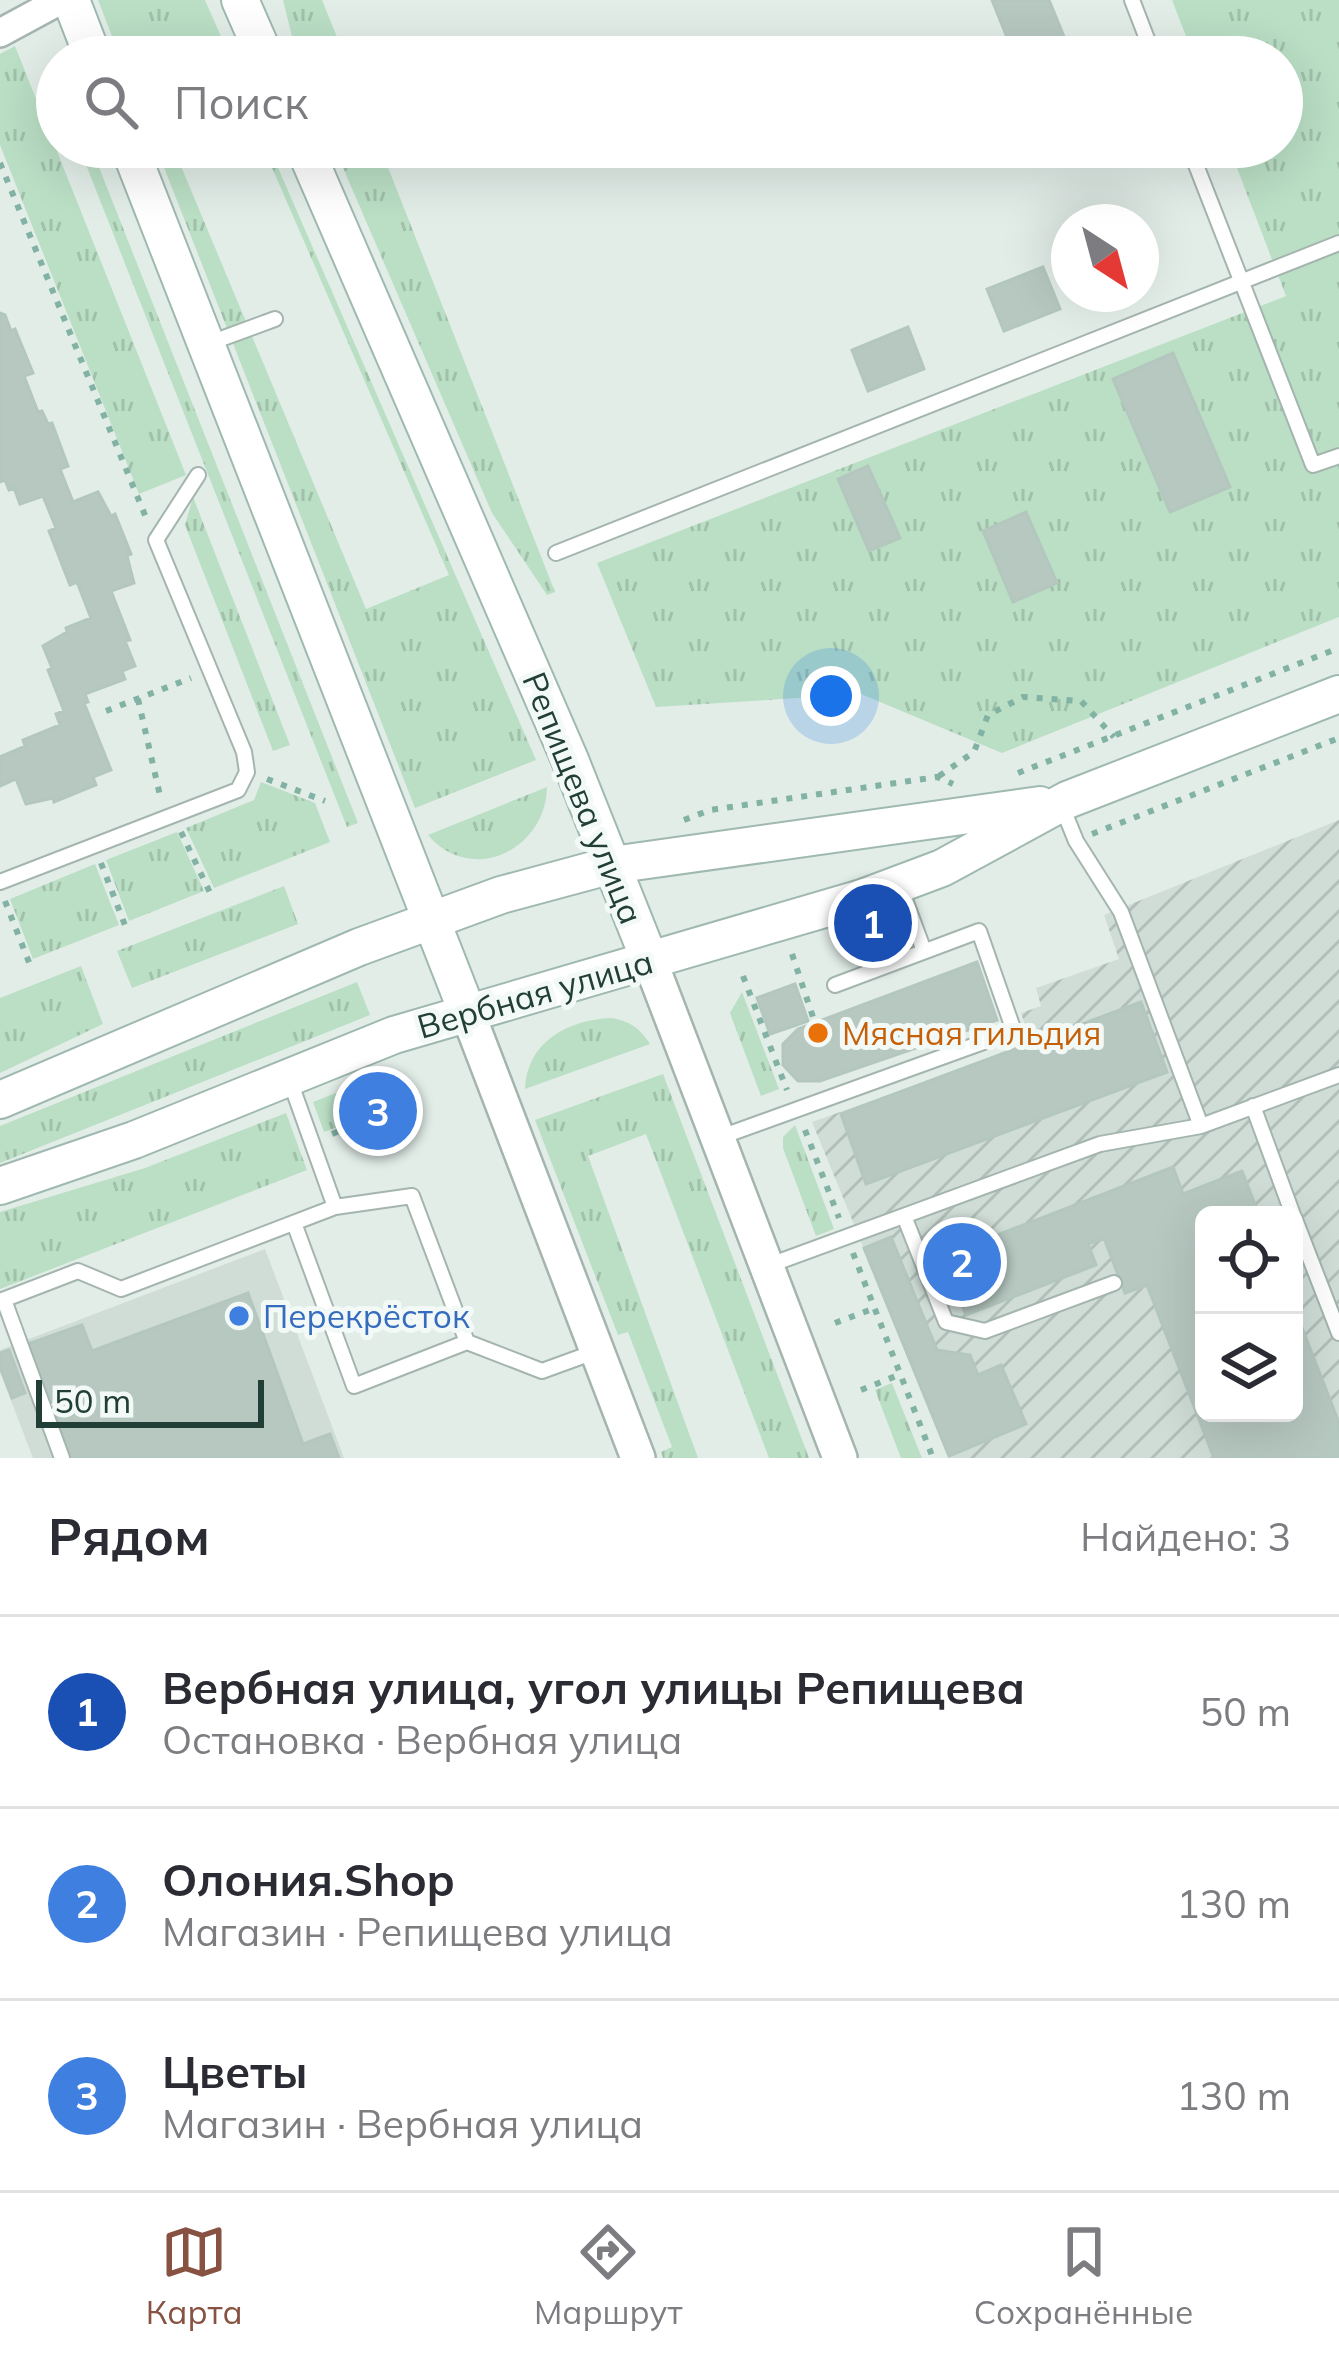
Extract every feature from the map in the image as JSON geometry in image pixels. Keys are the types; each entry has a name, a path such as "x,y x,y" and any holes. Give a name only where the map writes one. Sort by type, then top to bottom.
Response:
{"main road":[{"path":"71,0 86,36"},
{"path":"241,0 256,36"},
{"path":"137,168 468,1014"},
{"name":"Репищева улица","path":"313,168 650,961"},
{"name":"Вербная улица","path":"0,1186 134,1140 394,1035 899,884 942,868 1064,802 1339,694"},
{"name":"Вербная улица","path":"0,1100 433,918 612,865 1064,802"}],"street":[{"path":"0,33 61,0"},
{"path":"261,0 261,36"},
{"name":"Репищева улица","path":"650,961 840,1458"},
{"path":"468,1014 638,1458"}],"lane":[{"path":"1132,0 1146,36"},
{"path":"1197,168 1313,465 1339,456"},
{"path":"556,553 1240,278 1339,243"},
{"path":"207,344 275,319"},
{"path":"0,886 238,790 247,772 244,752 156,540 198,475"},
{"path":"1064,802 1076,841 1121,912 1201,1126"},
{"path":"899,884 924,951"},
{"path":"718,1138 1014,1031 979,931 836,985"},
{"path":"767,1266 1100,1144 1201,1126 1339,1075"},
{"path":"289,1078 335,1207"},
{"path":"1253,1106 1290,1206"},
{"path":"62,1458 2,1301 78,1271 122,1289 335,1207 412,1196 467,1342"},
{"path":"904,1216 946,1322 985,1330 1114,1283"},
{"path":"294,1223 354,1386 467,1342 542,1371 597,1351"},
{"path":"1303,1239 1339,1333"}],"path":[{"path":"0,163 156,540"},
{"path":"1015,774 1339,648"},
{"path":"106,711 179,682"},
{"path":"671,825 710,810 937,776 974,752 988,716 1022,697 1081,701 1114,737"},
{"path":"138,699 162,805 173,815 213,899"},
{"path":"1076,841 1339,738"},
{"path":"247,772 325,800"},
{"path":"937,776 956,785"},
{"path":"94,846 128,933"},
{"path":"0,886 32,970"},
{"path":"792,954 814,1023"},
{"path":"312,1142 366,1120 379,1153"},
{"path":"847,1237 933,1458"},
{"path":"835,1324 875,1308"},
{"path":"861,1390 901,1374"}],"shaded area":[{"path":"1339,820 1339,1458 950,1458 812,1122 1031,1044 1021,1013 1041,1006 1036,988 1119,959 1104,915"},
{"path":"265,1249 344,1458 33,1458 0,1372 0,1350"}],"green space":[{"path":"98,0 205,0 221,36 112,36"},
{"path":"283,0 322,0 337,36 292,36"},
{"path":"1172,0 1339,0 1339,617 1002,753 861,694 656,707 597,563 1286,296 1237,168 1303,168 1303,36 1186,36"},
{"path":"15,46 36,99 36,168 64,168 186,475 139,494 0,145 0,54"},
{"path":"87,168 99,168 358,823 347,827"},
{"path":"164,168 182,168 366,609 449,575 272,168 278,168 536,760 415,808"},
{"path":"343,168 388,168 555,592 547,595 492,513"},
{"path":"193,497 290,745 273,751 185,525"},
{"path":"261,782 315,803 330,842 214,888 186,828 254,800"},
{"path":"547,787 534,828 503,854 465,858 445,850 428,835"},
{"path":"177,832 204,891 129,921 106,860"},
{"path":"95,864 119,925 33,959 10,899"},
{"path":"284,886 298,924 132,988 117,951"},
{"path":"81,966 103,1024 0,1073 0,998"},
{"path":"357,982 370,1015 0,1163 0,1126"},
{"path":"742,992 779,1089 761,1096 730,1013"},
{"path":"611,1018 634,1026 650,1044 525,1089 527,1073 541,1046 579,1023"},
{"path":"389,1072 395,1088 356,1102 362,1118 324,1132 313,1102"},
{"path":"663,1074 809,1458 769,1458 646,1134 588,1156 698,1458 663,1458 661,1452 672,1447 628,1332 618,1335 535,1120"},
{"path":"286,1113 307,1170 0,1289 0,1212 145,1168"},
{"path":"795,1125 834,1229 816,1236 783,1148 783,1137"},
{"path":"892,1383 922,1458 901,1458 875,1390"}],"building":[{"path":"992,0 1049,0 1064,36 1007,36"},
{"path":"1043,267 1051,287 1052,312 1004,331 987,289"},
{"path":"0,313 11,331 15,329 33,373 24,376 38,412 52,423 68,466 60,469 73,502 98,492 111,516 115,514 131,554 127,556 134,583 111,591 135,666 122,671 125,679 85,694 88,702 84,703 111,770 93,777 96,785 54,802 53,798 26,804 16,779 0,786 0,757 25,746 23,740 60,725 56,714 64,711 43,646 67,632 66,628 91,618 77,582 70,585 49,531 56,528 43,496 20,504 14,488 9,490 5,480 0,482"},
{"path":"908,327 924,369 868,391 852,350"},
{"path":"1173,353 1230,487 1170,512 1113,379"},
{"path":"868,466 900,538 869,551 838,479"},
{"path":"1026,512 1057,583 1013,602 983,531"},
{"path":"977,962 997,1020 820,1081 798,1081 783,1065 783,1044 798,1029"},
{"path":"795,984 808,1021 770,1034 757,998"},
{"path":"1141,1002 1167,1072 866,1184 841,1114"},
{"path":"383,1094 396,1129 377,1137 363,1103"},
{"path":"1173,1167 1183,1194 1242,1171 1256,1206 1195,1206 1195,1409 1147,1285 1125,1293 1104,1238 1088,1244 1096,1265 966,1315 943,1256"},
{"path":"891,1237 937,1350 970,1355 978,1375 1001,1365 1026,1424 949,1456 864,1248"},
{"path":"248,1293 303,1444 330,1434 339,1458 70,1458 28,1344 82,1325 92,1351"},
{"path":"1303,1330 1339,1423 1339,1458 1214,1458 1200,1422 1303,1422"},
{"path":"9,1350 25,1393 12,1398 0,1367 0,1353"}],"place":[{"name":"Вербная улица, угол улицы Репищева","path":"873,923"},
{"name":"Мясная гильдия","path":"818,1033"},
{"name":"Цветы","path":"378,1111"},
{"name":"Олония.Shop","path":"962,1262"},
{"name":"Перекрёсток","path":"239,1316"}]}
